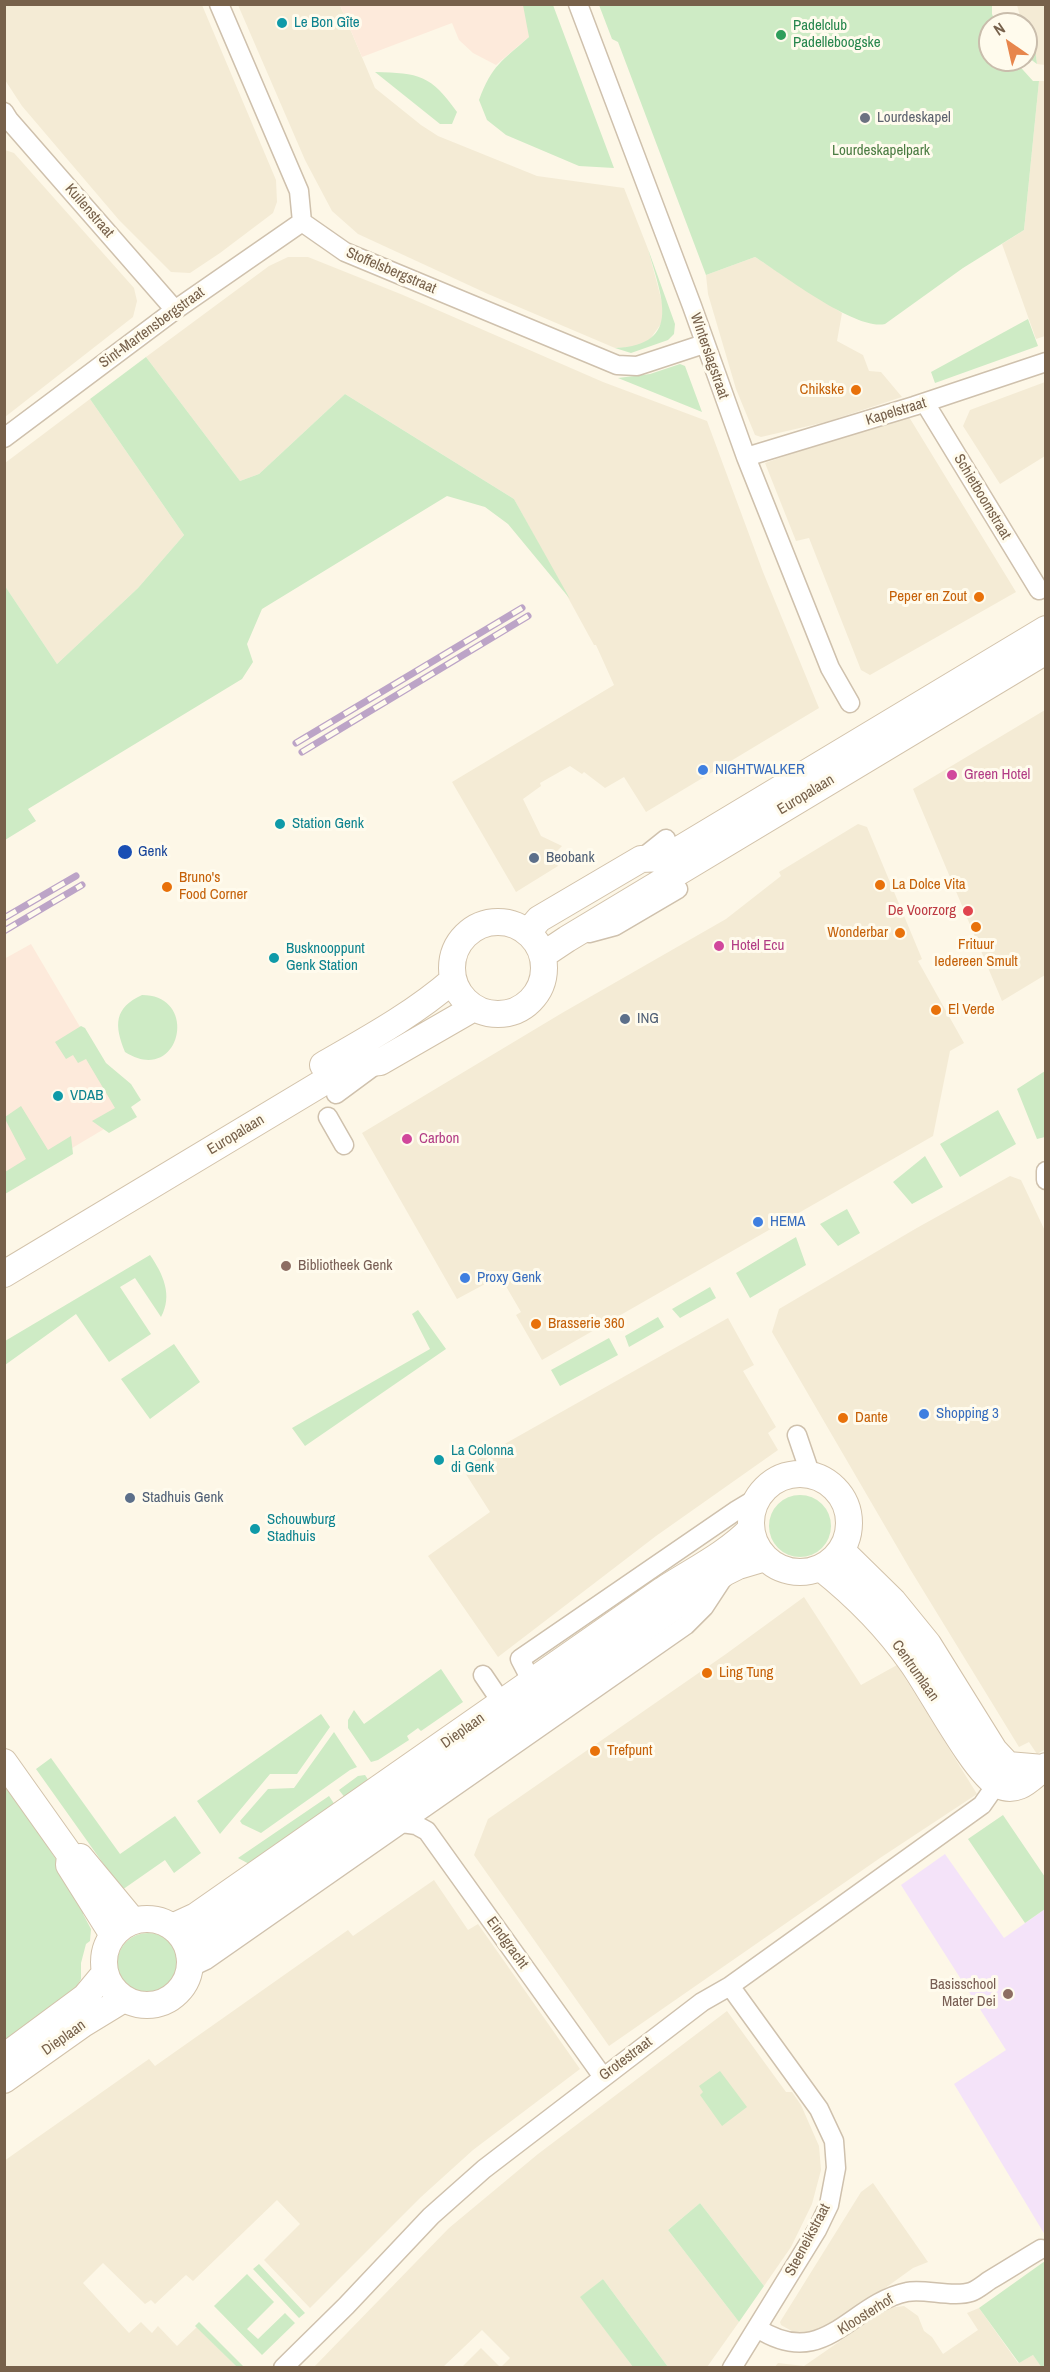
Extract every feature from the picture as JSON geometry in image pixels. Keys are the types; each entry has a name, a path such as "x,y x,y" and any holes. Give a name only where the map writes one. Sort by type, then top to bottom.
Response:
{"main road":[{"name":"Europalaan","path":"528,932 540,919 641,859 665,858 1046,629"},
{"name":"Europalaan","path":"543,956 567,939 1046,651"},
{"path":"494,922 516,925 528,932 537,943 543,956 542,982 537,994 528,1004 504,1014 490,1014 472,1009 459,993 453,980 454,953 467,934 478,927 494,922"},
{"name":"Europalaan","path":"4,1253 383,1030 453,980"},
{"name":"Europalaan","path":"4,1274 352,1065 380,1062 472,1009"},
{"path":"810,1473 835,1488 847,1509 849,1532 841,1550 821,1568 811,1571 790,1571 779,1568 765,1558 755,1543 751,1529 753,1508 757,1498 767,1486 781,1477 810,1473"},
{"name":"Dieplaan","path":"172,1927 196,1916 698,1567 736,1545 751,1529"},
{"name":"Centrumlaan","path":"841,1550 893,1601 928,1644 994,1750 1003,1775"},
{"name":"Dieplaan","path":"4,2079 83,2024 124,1999 135,2004 147,2005 161,2003 173,1996 183,1986 189,1961 216,1928 726,1572 765,1558"},
{"name":"Centrumlaan","path":"821,1568 847,1589 912,1662 981,1771 1003,1775"},
{"path":"4,1762 70,1855 80,1857 123,1928"},
{"path":"1003,1775 1045,1768"},
{"path":"124,1999 112,1988 105,1973 105,1953 123,1928 154,1919 172,1927 180,1934 189,1961"},
{"name":"Dieplaan","path":"4,2057 85,1997 105,1973"}],"street":[{"path":"219,4 299,192 302,222"},
{"name":"Winterslagstraat","path":"578,4 746,457 830,668 850,703"},
{"name":"Kuilenstraat","path":"6,118 175,310"},
{"name":"Sint-Martensbergstraat","path":"4,438 175,310 302,222"},
{"name":"Stoffelsbergstraat","path":"302,222 345,252 617,365 637,366 704,344"},
{"name":"Kapelstraat","path":"746,457 925,403 1046,362"},
{"name":"Schietboomstraat","path":"925,403 1039,590"},
{"name":"Europalaan","path":"641,859 666,839"},
{"name":"Europalaan","path":"567,939 615,926 678,890"},
{"path":"336,1094 380,1062"},
{"path":"328,1117 344,1145"},
{"path":"797,1435 810,1473"},
{"path":"532,1682 520,1659 757,1498"},
{"path":"189,1961 206,1960 686,1624 704,1607 726,1572"},
{"path":"483,1675 502,1703"},
{"name":"Grotestraat","path":"284,2367 346,2306 431,2216 484,2169 702,2002 730,1986 982,1805 1003,1775"},
{"name":"Eindgracht","path":"402,1823 416,1825 427,1831 603,2077"},
{"name":"Steeneikstraat","path":"730,1986 819,2109 834,2141 836,2168 829,2205 817,2230 732,2367"},
{"name":"Kloosterhof","path":"757,2328 773,2340 800,2347 822,2344 885,2300 908,2291 929,2294 970,2293 1041,2249"}],"shaded area":[{"path":"4,5 202,5 276,180 277,202 273,213 190,273 171,272 119,220 22,106 5,80"},
{"path":"238,5 340,5 375,88 438,136 537,176 624,188 648,249 663,306 663,321 648,342 632,347 615,348 488,294 358,234 332,211 305,160"},
{"path":"340,5 531,5 537,30 496,65 473,53 459,40 452,23 362,57"},
{"path":"1017,5 1045,5 1045,65 1038,64 1038,12 1019,12"},
{"path":"1039,81 1045,81 1045,336 1036,339 1002,244 1024,230"},
{"path":"5,150 14,153 134,288 137,301 133,317 5,417"},
{"path":"288,257 308,257 403,295 603,382 707,421 763,572 819,708 646,812 624,777 605,788 584,772 582,774 570,766 540,783 541,786 523,799 541,836 562,846 552,856 558,866 516,892 452,782 614,685 596,645 514,499 345,394 259,474 240,481 146,357 269,266"},
{"path":"755,257 842,313 837,341 863,355 869,371 881,372 902,397 826,422 761,437 755,435 736,389 708,294 706,275"},
{"path":"1045,382 1045,456 1000,484 963,426 970,410"},
{"path":"90,399 184,535 138,588 57,664 5,586 5,463"},
{"path":"905,416 909,417 1016,592 870,675 861,670 809,538 796,541 765,463 885,421 888,425"},
{"path":"1045,710 1045,975 1002,1001 913,789"},
{"path":"858,824 867,827 922,959 918,961 964,1043 950,1051 933,1136 542,1360 516,1315 521,1312 500,1276 457,1299 362,1133 562,1013 726,919 781,876 779,872"},
{"path":"31,944 131,1113 5,1188 4,959"},
{"path":"1010,1176 1021,1180 1046,1233 1046,1749 1037,1754 1029,1742 1019,1747 910,1569 772,1332 779,1309"},
{"path":"728,1318 754,1365 743,1371 776,1427 768,1433 778,1450 656,1536 498,1657 428,1556 490,1512 462,1468"},
{"path":"804,1597 861,1685 897,1665 977,1794 880,1858 609,2046 474,1855 488,1819 726,1654"},
{"name":"Basisschool Mater Dei","path":"945,1854 1004,1938 1045,1909 1045,2235 954,2084 1006,2050 901,1885"},
{"path":"434,1880 468,1930 478,1924 580,2069 473,2150 421,2197 310,2308 264,2260 300,2224 277,2200 193,2281 186,2275 155,2304 151,2300 145,2304 103,2263 83,2283 129,2333 141,2322 152,2333 158,2326 177,2346 197,2327 237,2367 5,2367 4,2161 149,2059 155,2066 348,1930 353,1936"},
{"path":"727,2011 786,2092 792,2092 801,2105 819,2146 821,2170 812,2204 791,2247 764,2286 700,2203 668,2230 739,2322 707,2367 668,2367 603,2279 581,2297 633,2367 501,2367 510,2358 482,2330 443,2367 313,2368 449,2228 538,2154"},
{"path":"873,2183 928,2262 913,2268 820,2335 808,2340 781,2325 780,2322 861,2192"},
{"path":"904,2306 918,2316 924,2331 932,2337 943,2354 978,2330 967,2313 979,2308 1018,2363 1033,2355 1042,2367 774,2368 778,2363 804,2366 888,2308"},
{"path":"481,2348 500,2367 462,2367"}],"green space":[{"path":"523,5 553,5 614,168 579,166 506,135 487,120 479,100 488,79 499,64 529,37"},
{"name":"Lourdeskapelpark","path":"599,5 992,5 992,12 978,12 978,72 1025,72 1033,81 1039,81 1024,230 963,268 885,324 872,324 838,310 800,288 755,257 706,275 618,42 612,39"},
{"path":"375,72 403,73 423,78 431,83 457,112 452,124 440,124"},
{"path":"648,249 675,324 674,334 668,340 631,353 615,348 637,345 651,338 659,327 662,314 658,283"},
{"path":"1028,319 1038,346 935,383 931,372"},
{"path":"146,357 240,481 259,474 345,394 514,499 570,599 508,524 485,507 447,496 262,609 247,644 253,662 242,679 28,809 36,821 5,840 5,586 57,664 138,588 184,535 90,399"},
{"path":"680,364 685,366 702,412 618,378 650,374"},
{"path":"142,995 160,999 172,1009 177,1022 176,1037 170,1049 159,1058 144,1060 125,1052 121,1042 118,1026 121,1012"},
{"path":"81,1026 85,1028 106,1063 131,1084 141,1100 131,1107 137,1117 109,1133 92,1121 115,1108 86,1059 78,1063 73,1055 66,1059 55,1042"},
{"path":"1045,1071 1045,1137 1037,1139 1017,1089"},
{"path":"21,1106 48,1150 71,1136 73,1154 5,1194 5,1172 26,1159 5,1119"},
{"path":"998,1110 1016,1144 960,1177 940,1144"},
{"path":"925,1156 943,1187 912,1204 893,1182"},
{"path":"847,1209 860,1233 838,1246 820,1224"},
{"path":"796,1237 806,1265 750,1298 736,1273"},
{"path":"150,1255 165,1285 165,1309 161,1317 135,1278 120,1287 151,1334 109,1362 76,1314 5,1365 5,1341"},
{"path":"710,1287 716,1298 680,1318 672,1309"},
{"path":"418,1310 446,1349 305,1446 292,1428 430,1349 412,1314"},
{"path":"658,1317 664,1327 629,1347 625,1336"},
{"path":"609,1338 618,1355 560,1386 551,1370"},
{"path":"174,1344 200,1382 150,1419 121,1379"},
{"path":"794,1495 806,1495 822,1504 829,1514 831,1526 829,1538 822,1548 806,1557 794,1557 783,1552 774,1543 769,1532 769,1520 774,1509 783,1500"},
{"path":"441,1669 463,1702 421,1731 418,1728 407,1736 409,1740 371,1762 348,1728 348,1720 354,1710 364,1724"},
{"path":"321,1714 330,1727 297,1774 270,1774 220,1834 197,1801"},
{"path":"334,1732 357,1767 261,1833 242,1824 240,1821 268,1789 294,1788"},
{"path":"51,1758 120,1854 175,1816 201,1853 174,1873 165,1860 122,1890 36,1769"},
{"path":"365,1775 369,1781 349,1803 339,1790 358,1776"},
{"path":"4,1782 89,1908 83,1914 91,1929 90,1941 86,1944 81,1963 81,1979 72,1994 4,2043"},
{"path":"329,1796 339,1811 251,1865 238,1858"},
{"path":"1003,1815 1045,1877 1045,1909 1025,1923 968,1839"},
{"path":"142,1933 154,1933 170,1942 177,1952 179,1964 177,1976 170,1986 154,1995 142,1995 131,1990 122,1981 117,1970 117,1958 122,1947 131,1938"},
{"path":"720,2071 747,2107 722,2126 700,2095 703,2092 699,2086"},
{"path":"700,2203 764,2286 739,2322 668,2230"},
{"path":"1045,2261 1046,2367 1042,2368 1033,2355 1019,2363 979,2308"},
{"path":"259,2264 305,2313 299,2318 253,2269"},
{"path":"247,2274 274,2302 247,2329 258,2339 285,2313 295,2323 262,2355 214,2306"},
{"path":"603,2279 668,2367 633,2367 580,2297"},
{"path":"199,2322 244,2367 237,2367 195,2326"}],"railway":[{"path":"296,743 522,608"},
{"path":"302,752 528,616"},
{"path":"4,918 76,876"},
{"path":"4,931 82,885"}],"place":[{"name":"Le Bon Gîte","path":"282,23"},
{"name":"Padelclub Padelleboogske","path":"781,35"},
{"name":"Lourdeskapel","path":"865,118"},
{"name":"Chikske","path":"856,390"},
{"name":"Peper en Zout","path":"979,597"},
{"name":"NIGHTWALKER","path":"703,770"},
{"name":"Green Hotel","path":"952,775"},
{"name":"Station Genk","path":"280,824"},
{"name":"Genk","path":"125,852"},
{"name":"Beobank","path":"534,858"},
{"name":"La Dolce Vita","path":"880,885"},
{"name":"Bruno's Food Corner","path":"167,887"},
{"name":"De Voorzorg","path":"968,911"},
{"name":"Frituur Iedereen Smult","path":"976,927"},
{"name":"Wonderbar","path":"900,933"},
{"name":"Hotel Ecu","path":"719,946"},
{"name":"Busknooppunt Genk Station","path":"274,958"},
{"name":"El Verde","path":"936,1010"},
{"name":"ING","path":"625,1019"},
{"name":"VDAB","path":"58,1096"},
{"name":"Carbon","path":"407,1139"},
{"name":"HEMA","path":"758,1222"},
{"name":"Bibliotheek Genk","path":"286,1266"},
{"name":"Proxy Genk","path":"465,1278"},
{"name":"Brasserie 360","path":"536,1324"},
{"name":"Shopping 3","path":"924,1414"},
{"name":"Dante","path":"843,1418"},
{"name":"La Colonna di Genk","path":"439,1460"},
{"name":"Stadhuis Genk","path":"130,1498"},
{"name":"Schouwburg Stadhuis","path":"255,1529"},
{"name":"Ling Tung","path":"707,1673"},
{"name":"Trefpunt","path":"595,1751"},
{"name":"Basisschool Mater Dei","path":"1008,1994"}]}
